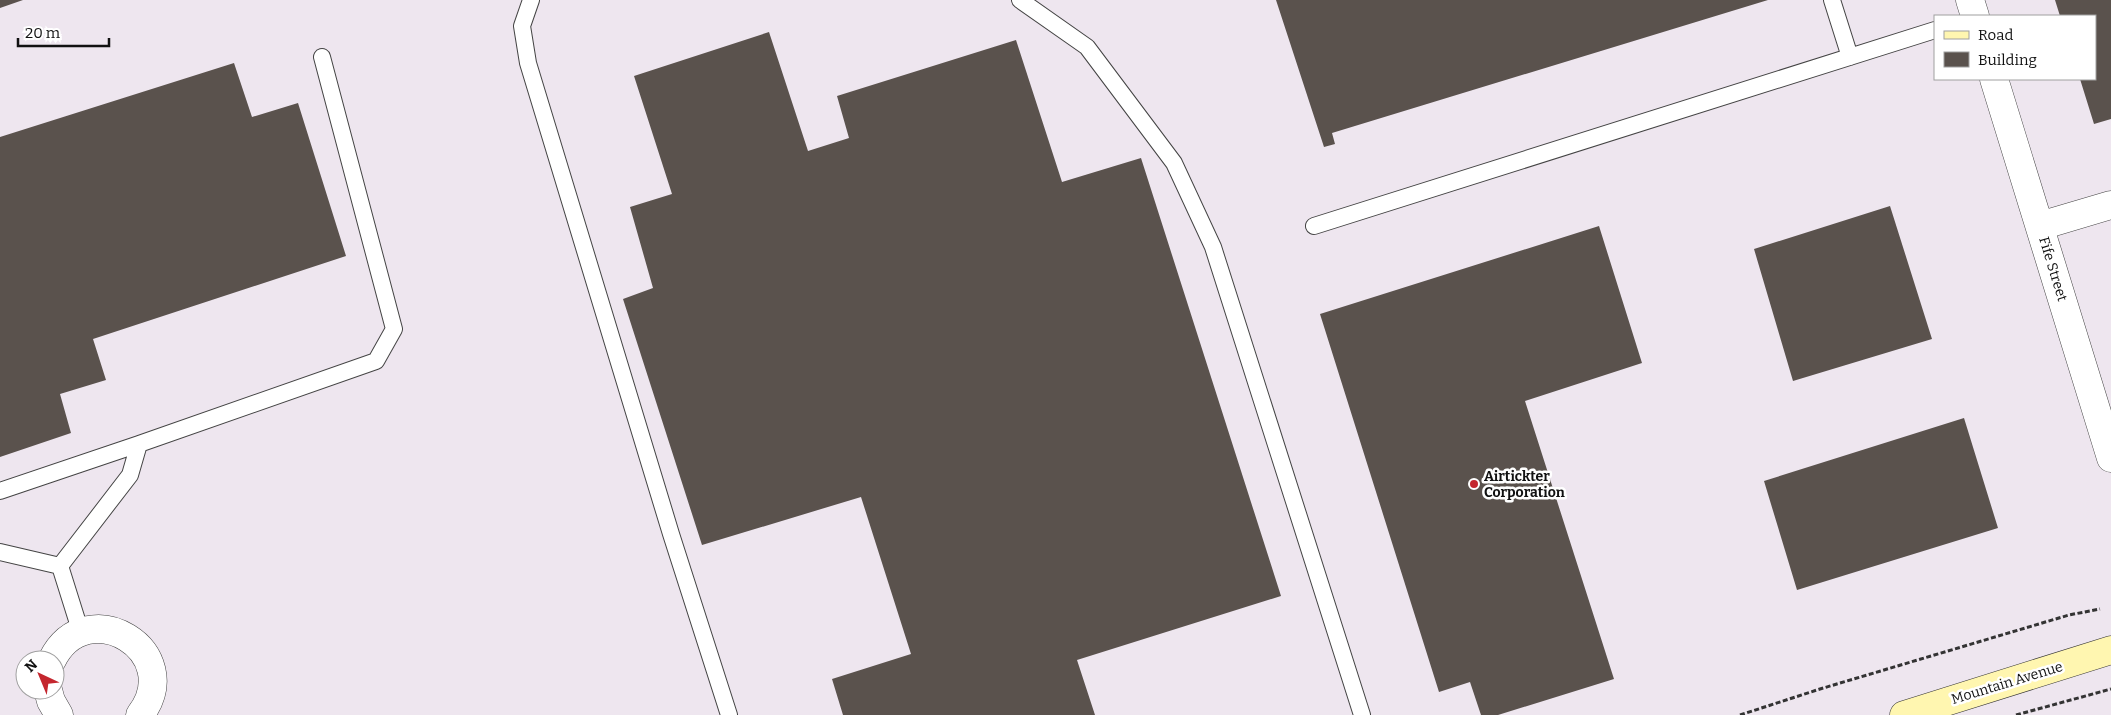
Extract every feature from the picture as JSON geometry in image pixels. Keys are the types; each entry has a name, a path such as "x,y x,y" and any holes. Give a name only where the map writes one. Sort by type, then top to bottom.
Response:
{"street":[{"path":"1970,0 1975,15"},
{"name":"Fife Street","path":"1994,80 2111,458"},
{"path":"2040,226 2111,205"},
{"path":"59,650 62,645 81,633 102,629 117,631 133,640 145,654 151,668 153,686 149,701 140,715"},
{"name":"Mountain Avenue","path":"1904,715 2111,650"},
{"path":"51,700 59,715"}],"lane":[{"path":"531,0 522,26 528,63 671,534 729,715"},
{"path":"1020,0 1087,47 1174,163 1213,247 1362,715"},
{"path":"1832,0 1850,57"},
{"path":"1314,226 1934,30"},
{"path":"0,491 376,361 394,329 322,57"},
{"path":"60,566 130,475 139,444"},
{"path":"0,552 60,566"},
{"path":"60,566 81,633"}],"path":[{"path":"1740,715 1820,689 2069,615 2100,609"},
{"path":"2016,715 2111,690"}],"shaded area":[{"path":"0,0 2111,0 2111,715 0,715"}],"building":[{"path":"0,0 23,0 0,8"},
{"path":"1276,0 1768,0 1332,133 1335,144 1324,147"},
{"path":"2055,0 2111,0 2111,119 2094,124 2080,80 2096,80 2096,15 2060,15"},
{"path":"769,32 808,151 849,138 837,96 1016,40 1062,182 1141,158 1281,596 1077,660 1095,715 843,715 832,679 911,654 861,497 702,545 623,299 653,288 630,207 672,194 634,76"},
{"path":"234,63 252,117 298,103 346,256 93,339 106,380 60,394 71,433 0,457 0,137"},
{"path":"1890,206 1932,339 1793,381 1754,249"},
{"path":"1599,226 1642,363 1525,401 1614,679 1498,715 1481,715 1470,682 1439,692 1320,314"},
{"path":"1964,418 1998,528 1797,590 1764,481"}],"place":[{"name":"Airtickter Corporation","path":"1474,484"}]}
